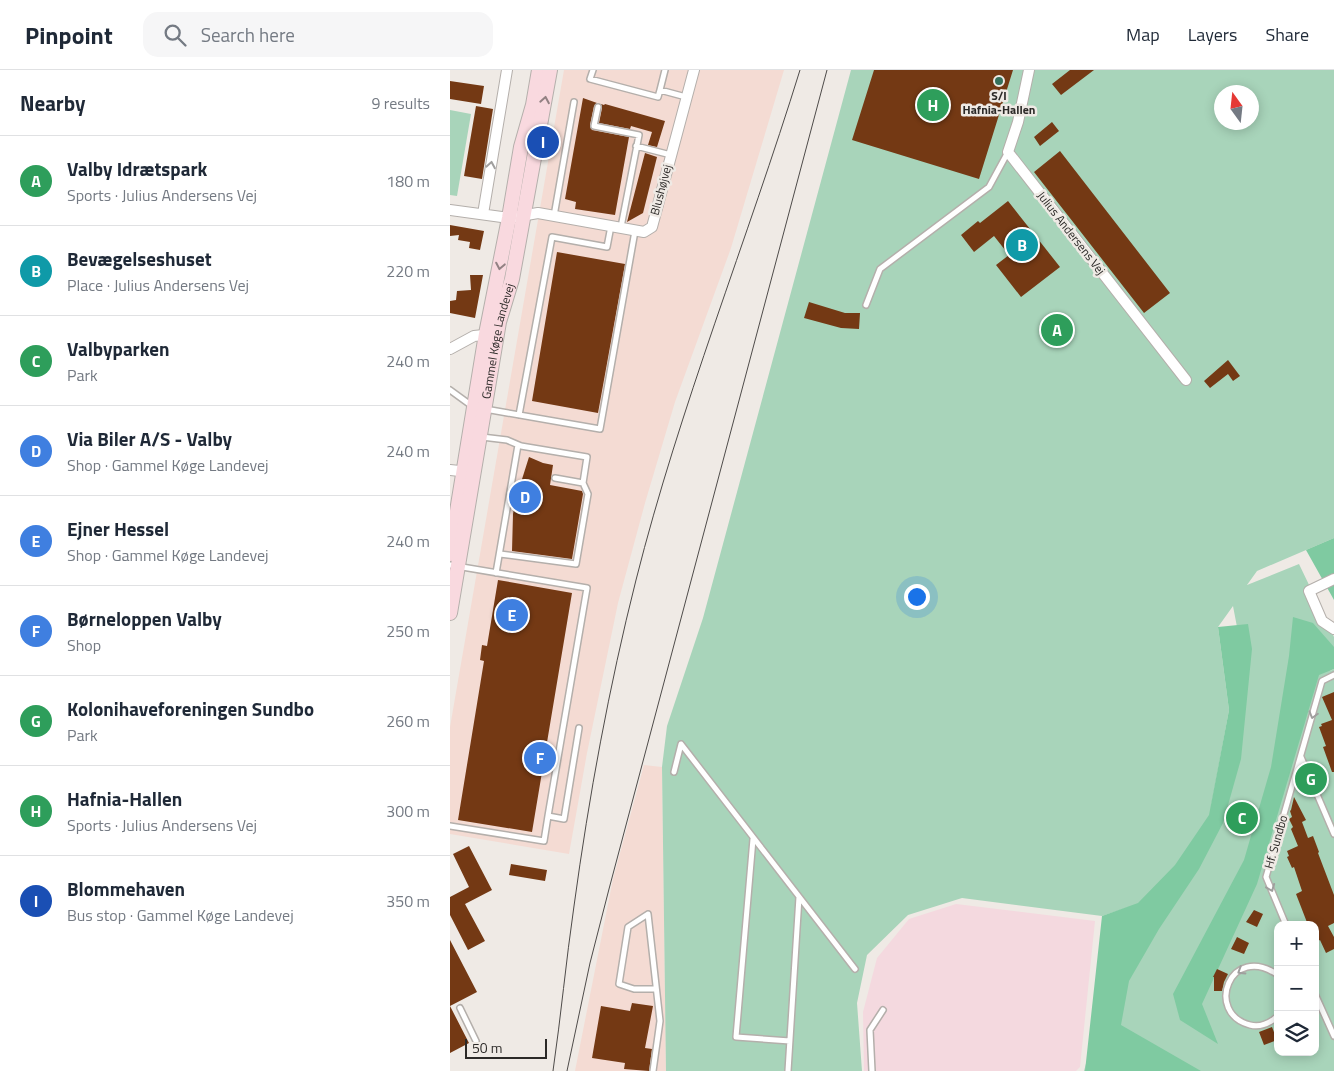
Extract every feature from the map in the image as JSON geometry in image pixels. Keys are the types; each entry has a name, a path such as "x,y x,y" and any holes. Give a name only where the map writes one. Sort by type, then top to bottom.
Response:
{"main road":[{"name":"Gammel Køge Landevej","path":"450,554 462,471 475,436 521,147 533,105 539,70"},
{"name":"Gammel Køge Landevej","path":"492,334 512,279 550,70"},
{"name":"Gammel Køge Landevej","path":"450,607 462,471"}],"street":[{"path":"483,214 507,70"},
{"name":"Blushøjvej","path":"635,230 644,232 652,227 694,70"},
{"path":"1008,152 1018,122 1029,70"},
{"name":"Julius Andersens Vej","path":"1008,152 1186,380"},
{"path":"450,210 509,218 538,213 635,230"},
{"path":"450,350 474,336 492,334"},
{"path":"1334,579 1309,591 1322,621 1334,630"}],"lane":[{"path":"593,70 590,79 658,97 664,70"},
{"path":"660,90 686,97"},
{"path":"554,216 574,102"},
{"path":"519,415 552,237 607,247 616,227 639,134 594,126 598,107"},
{"path":"636,146 671,155"},
{"path":"866,305 880,269 989,187 1008,152"},
{"path":"450,390 479,408 600,429 635,230"},
{"path":"475,436 507,440 518,445 587,457 583,483 588,494 576,564 500,554"},
{"path":"496,573 518,445"},
{"path":"555,478 583,483"},
{"path":"450,826 544,841 586,588 454,566"},
{"name":"Hf. Sundbo","path":"1284,921 1266,877 1322,681 1334,676"},
{"path":"548,816 564,819 579,728"},
{"path":"674,772 681,744 855,969"},
{"path":"1301,757 1334,834"},
{"path":"753,838 736,1037 790,1041"},
{"path":"788,1071 799,897"},
{"path":"653,1071 660,1021 648,914 628,926 619,984 634,989 656,989"},
{"path":"1274,972 1267,967 1256,965 1245,967 1236,973 1228,983 1226,993 1227,1006 1232,1015 1243,1024 1261,1026 1274,1020"},
{"path":"1319,1003 1334,1036"},
{"path":"460,1008 476,1041"},
{"path":"872,1071 870,1030 883,1010"}],"shaded area":[{"path":"564,70 784,70 731,248 675,402 645,503 618,603 587,753 569,854 450,834 450,727"},
{"path":"644,765 662,767 666,1071 575,1071 613,879"},
{"path":"956,904 1095,921 1080,1067 1076,1071 864,1071 863,1012 877,958 909,919"}],"green space":[{"path":"851,70 1334,70 1334,538 1257,571 1247,585 1299,564 1334,637 1334,666 1330,671 1334,669 1334,1071 1084,1071 1129,907 1102,916 962,898 908,915 867,955 857,1003 862,1071 666,1071 662,767 667,726 703,618","holes":["1233,606 1241,648 1222,785 1211,807 1229,710 1218,627"]},
{"path":"450,110 471,114 457,196 450,195"},
{"path":"1334,538 1334,600 1306,550"},
{"path":"1293,617 1313,623 1334,647 1334,669 1319,675 1257,884 1202,1004 1218,1044 1180,1020 1173,994 1244,860 1271,767 1289,656"},
{"path":"1248,624 1252,649 1241,759 1223,823 1199,869 1159,929 1129,981 1121,1025 1201,1071 1085,1071 1102,916 1138,903 1175,865 1209,815 1229,710 1218,627"}],"building":[{"path":"874,70 1013,70 979,179 852,140"},
{"path":"1070,70 1094,70 1061,95 1052,84"},
{"path":"450,81 484,86 481,104 450,99"},
{"path":"583,98 597,103 594,106 590,125 592,130 629,137 615,215 575,209 576,202 565,199"},
{"path":"601,104 665,121 657,147 648,145 652,132 631,126 630,129 599,123"},
{"path":"476,106 493,109 482,179 464,176"},
{"path":"1052,122 1059,131 1040,146 1034,137"},
{"path":"1060,151 1170,293 1144,313 1034,172"},
{"path":"645,153 657,157 643,213 627,222"},
{"path":"1008,201 1060,267 1021,297 996,265 1009,255 994,236 974,252 961,235"},
{"path":"450,225 484,231 480,250 469,248 470,242 458,240 459,235 450,236"},
{"path":"557,252 625,264 598,413 532,401"},
{"path":"470,275 483,275 475,318 450,313 450,301 456,300 457,291 471,290"},
{"path":"809,302 845,313 860,313 859,329 841,328 804,318"},
{"path":"1228,360 1240,376 1233,381 1228,374 1210,388 1204,381"},
{"path":"529,457 553,465 550,485 582,491 572,559 512,551 513,514"},
{"path":"498,580 572,593 532,832 458,820 484,661 480,660 482,645 487,646"},
{"path":"1334,692 1334,772 1332,772 1323,747 1326,746 1319,727 1322,726 1321,724 1332,720 1322,697"},
{"path":"1294,797 1306,820 1302,822 1308,838 1313,836 1334,895 1334,923 1328,926 1334,937 1334,949 1326,953 1319,940 1319,921 1306,921 1296,894 1302,891 1294,867 1292,868 1287,857 1289,856 1287,851 1298,846 1289,819 1292,817 1291,810"},
{"path":"469,846 492,890 465,904 485,941 468,950 450,915 450,897 469,887 453,854"},
{"path":"511,864 547,870 545,881 509,875"},
{"path":"1254,910 1263,914 1257,927 1246,922"},
{"path":"1237,937 1249,943 1244,954 1231,949"},
{"path":"450,940 477,992 450,1006"},
{"path":"1217,969 1228,974 1222,991 1214,991 1213,977"},
{"path":"632,1003 653,1006 645,1048 652,1049 649,1071 624,1069 625,1063 592,1058 601,1006 630,1011"},
{"path":"450,1006 469,1043 450,1053"},
{"path":"1272,1027 1274,1041 1264,1045 1259,1032"}],"tram line":[{"path":"553,1071 571,927 593,783 608,701 636,580 693,387 780,134 800,70"},
{"path":"567,1071 590,963 609,889 827,70"}],"place":[{"name":"S/I Hafnia-Hallen","path":"999,81"},
{"name":"Hafnia-Hallen","path":"933,105"},
{"name":"Blommehaven","path":"543,142"},
{"name":"Bevægelseshuset","path":"1022,245"},
{"name":"Valby Idrætspark","path":"1057,330"},
{"name":"Via Biler A/S - Valby","path":"525,497"},
{"name":"Ejner Hessel","path":"512,615"},
{"name":"Børneloppen Valby","path":"540,758"},
{"name":"Kolonihaveforeningen Sundbo","path":"1311,779"},
{"name":"Valbyparken","path":"1242,818"}]}
